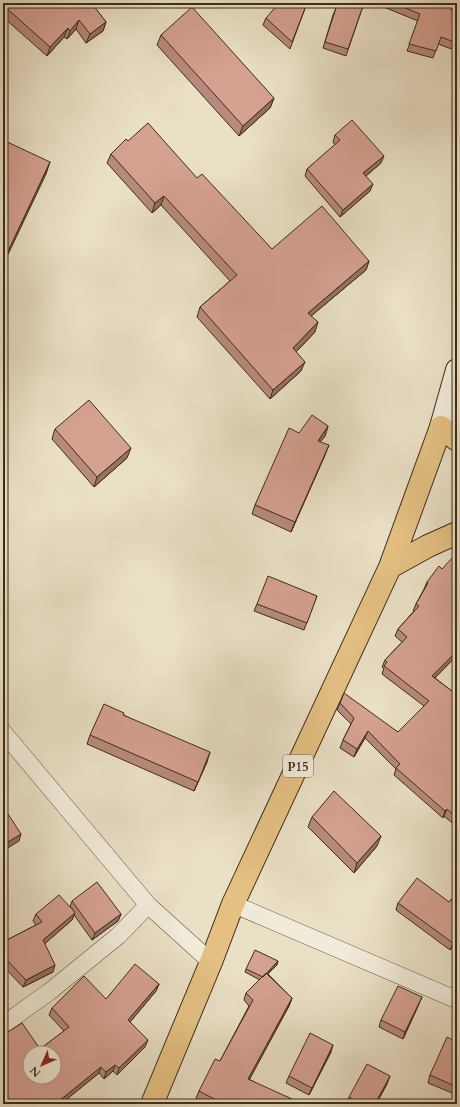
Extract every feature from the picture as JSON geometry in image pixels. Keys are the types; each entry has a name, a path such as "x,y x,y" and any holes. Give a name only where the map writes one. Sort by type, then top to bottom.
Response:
{"main road":[{"name":"P15","path":"152,1104 211,962 233,904 390,567 449,434"},
{"path":"390,567 428,546 457,533"}],"street":[{"path":"449,434 457,370"},
{"path":"3,732 148,905 211,962"},
{"path":"233,904 457,1000"},
{"path":"3,1025 49,992 112,940 148,905"}],"building":[{"path":"3,3 95,3 93,5 106,22 90,34 79,20 70,31 68,28 50,47 3,5"},
{"path":"279,3 307,3 292,42 266,18"},
{"path":"338,3 364,3 348,49 325,42"},
{"path":"393,3 447,3 452,5 451,10 457,12 457,43 441,37 436,51 409,44 420,14"},
{"path":"192,7 274,98 243,126 161,35"},
{"path":"352,120 384,156 363,173 373,184 343,210 307,169 340,140 335,135"},
{"path":"148,123 197,178 202,174 272,249 322,206 369,261 308,313 318,322 293,348 305,362 273,390 200,307 237,275 164,196 155,203 111,154 126,139 128,141"},
{"path":"3,140 50,162 3,262"},
{"path":"89,400 131,448 97,477 55,429"},
{"path":"312,415 328,426 318,441 329,445 295,522 255,505 289,428 299,433"},
{"path":"454,556 457,560 457,651 432,676 457,695 457,818 447,809 445,811 396,768 400,764 368,731 357,749 343,740 354,718 340,703 344,693 398,732 429,701 384,666 387,662 385,660 407,637 398,629 419,606 416,604 428,583 427,582 439,566 442,569"},
{"path":"268,576 317,596 307,623 257,604"},
{"path":"104,704 124,713 123,715 210,752 198,782 90,735"},
{"path":"334,791 381,836 357,863 312,817"},
{"path":"8,814 21,834 3,845 3,817"},
{"path":"417,878 449,902 457,893 457,937 453,943 398,903"},
{"path":"97,882 121,914 95,933 72,901"},
{"path":"59,895 75,913 43,940 55,965 26,980 3,956 3,942 42,922 36,914"},
{"path":"255,950 278,961 263,977 246,969"},
{"path":"135,964 159,984 128,1020 148,1040 119,1068 115,1065 106,1072 101,1067 59,1101 62,1104 3,1104 3,1072 6,1069 3,1065 3,1035 22,1023 37,1045 22,1045 22,1085 62,1085 62,1045 45,1045 69,1027 52,1008 84,976 106,999"},
{"path":"266,973 292,998 248,1079 292,1099 290,1104 230,1104 221,1100 220,1102 199,1091 215,1059 220,1061 253,1000 246,993"},
{"path":"398,986 422,997 405,1032 381,1020"},
{"path":"310,1033 333,1045 312,1088 289,1076"},
{"path":"447,1037 457,1042 457,1087 430,1075"},
{"path":"367,1064 390,1076 375,1104 362,1104 349,1097"}]}
